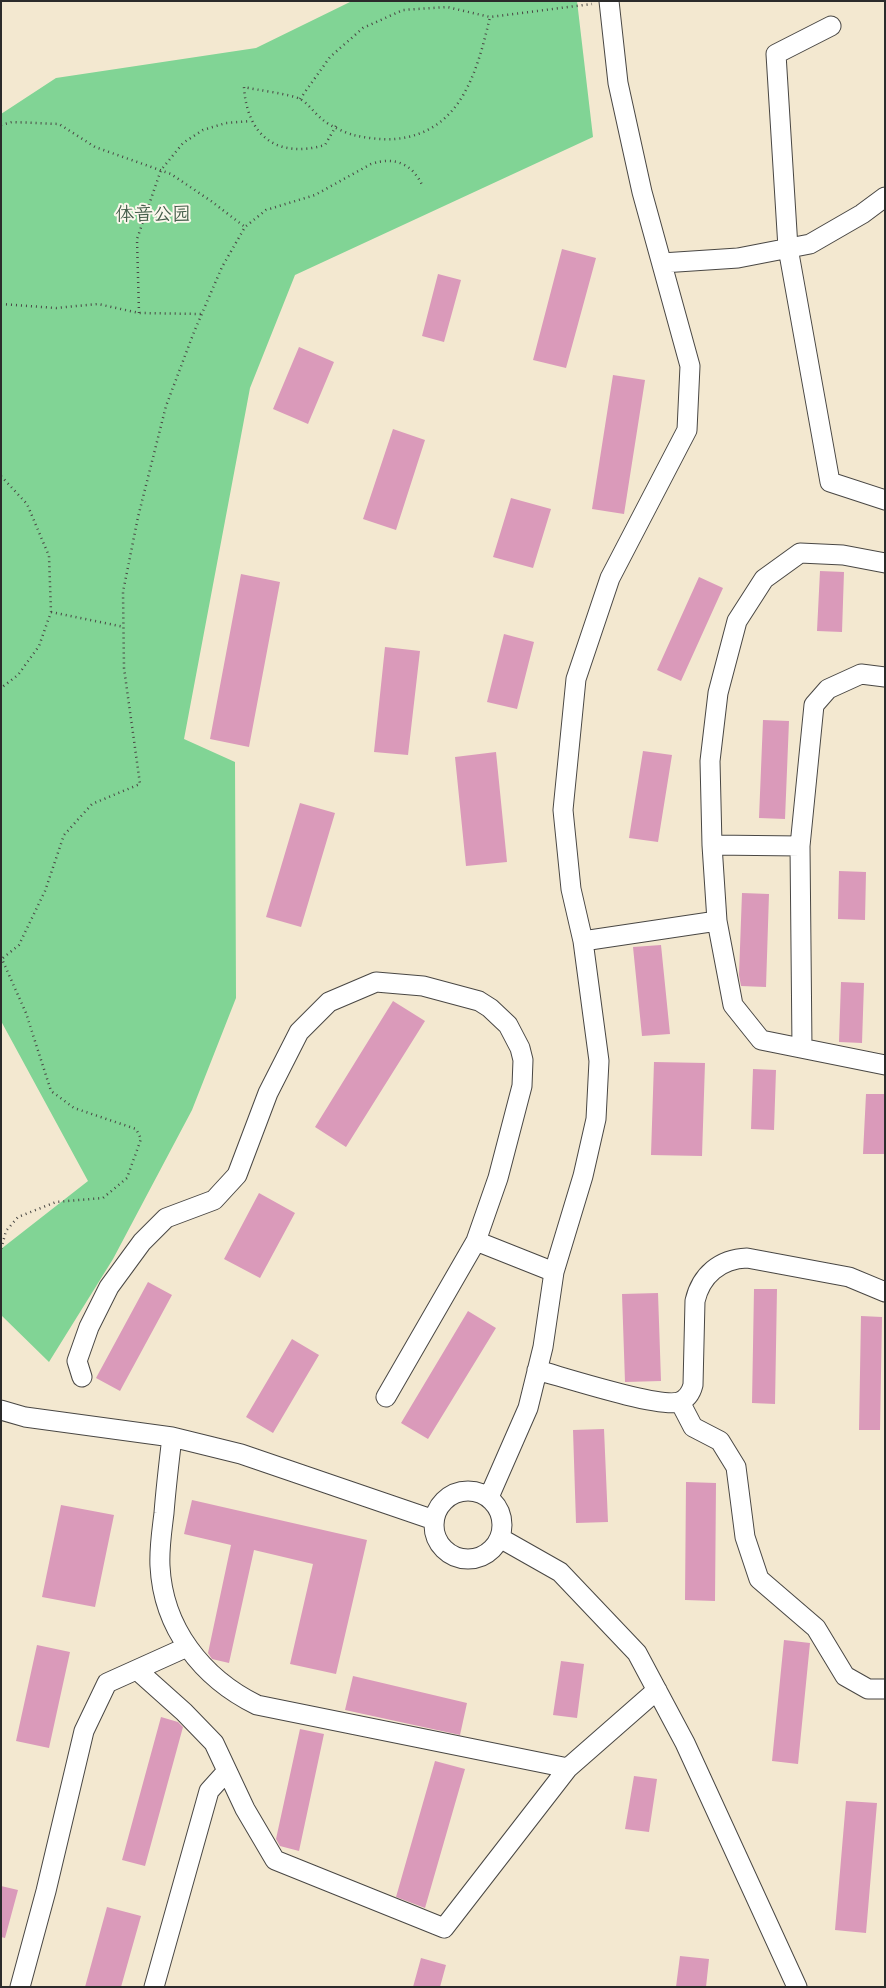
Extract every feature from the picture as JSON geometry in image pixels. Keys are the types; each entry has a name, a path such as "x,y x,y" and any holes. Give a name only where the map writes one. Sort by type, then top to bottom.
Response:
{"street":[{"path":"489,1497 528,1408 543,1347 554,1272 583,1176 596,1119 599,1061 583,940 570,889 563,810 576,679 610,578 687,430 690,366 642,192 618,83 609,1"},
{"path":"831,26 776,54 788,248 830,482 885,500"},
{"path":"662,264 738,258 810,244 862,214 885,197"},
{"path":"885,563 844,555 800,554 764,579 737,621 718,693 710,761 712,845 717,921 733,1006 762,1040 885,1065"},
{"path":"802,1048 800,846 814,705 828,689 861,674 885,677"},
{"path":"712,845 800,846"},
{"path":"583,940 717,921"},
{"path":"82,1377 77,1361 89,1327 109,1287 142,1242 166,1218 214,1200 237,1175 268,1093 298,1032 328,1002 376,982 423,986 479,1001 490,1008 508,1025 520,1048 523,1060 522,1086 498,1178 476,1241 386,1397"},
{"path":"476,1241 554,1272"},
{"path":"537,1370 645,1400 680,1402 689,1395 693,1385 696,1293 704,1278 710,1272 724,1263 739,1259 849,1277 885,1292"},
{"path":"680,1402 693,1427 720,1440 736,1467 745,1537 759,1579 816,1628 845,1676 868,1689 885,1688"},
{"path":"1,1410 25,1417 172,1437 241,1454 434,1520"},
{"path":"172,1437 159,1549 163,1591 170,1615 187,1647 225,1687 257,1705 568,1768"},
{"path":"472,1490 489,1497 500,1511 502,1529 500,1538 489,1552 482,1556 464,1559 455,1557 441,1546 434,1530 434,1520 440,1504 455,1493 472,1490"},
{"path":"500,1538 560,1572 638,1653 684,1743 797,1987"},
{"path":"20,1987 46,1891 84,1731 107,1682 187,1647"},
{"path":"138,1670 184,1712 214,1743 245,1809 274,1860 444,1928 568,1768 657,1690"},
{"path":"154,1987 209,1791 227,1771"}],"path":[{"path":"300,99 330,57 363,28 403,10 447,6 490,17 609,1"},
{"path":"336,126 325,146 309,150 291,150 275,145 261,134 251,121 245,104 244,87 300,99 324,121 336,126 353,135 385,140 409,137 432,128 450,114 464,94 480,57 490,17"},
{"path":"139,313 137,239 161,170 183,144 203,130 226,122 251,121"},
{"path":"1,125 12,122 59,124 94,147 171,174 212,201 245,227"},
{"path":"1,1249 6,1231 18,1217 56,1202 103,1198 127,1178 141,1139 136,1129 74,1108 51,1091 26,1013 2,958 19,945 46,891 64,835 92,804 140,784 124,668 123,592 166,406 202,314 222,267 245,227 266,210 315,195 381,160 392,160 412,169 419,177 423,187"},
{"path":"1,304 56,308 98,304 139,313 202,314"},
{"path":"1,476 27,504 48,556 51,612 39,646 18,675 1,688"},
{"path":"51,612 124,627"}],"green space":[{"name":"体音公园","path":"352,1 577,1 593,137 295,275 250,388 184,739 235,762 236,998 192,1110 113,1259 49,1362 1,1315 1,1249 88,1181 1,1021 1,114 56,78 256,48"}],"building":[{"path":"562,249 596,258 566,368 533,360"},
{"path":"438,274 461,280 444,342 422,336"},
{"path":"299,347 334,362 308,424 273,409"},
{"path":"613,375 645,380 624,514 592,509"},
{"path":"393,429 425,440 396,530 363,519"},
{"path":"511,498 551,509 533,568 493,557"},
{"path":"820,571 844,572 842,632 817,631"},
{"path":"241,574 280,582 249,747 210,739"},
{"path":"699,577 723,588 681,681 657,670"},
{"path":"504,634 534,642 517,709 487,702"},
{"path":"385,647 420,651 408,755 374,752"},
{"path":"763,720 789,721 785,819 759,818"},
{"path":"643,751 672,755 658,842 629,838"},
{"path":"496,752 507,862 466,866 455,757"},
{"path":"300,803 335,813 301,927 266,917"},
{"path":"839,871 866,872 865,920 838,919"},
{"path":"742,893 769,894 766,987 741,986 739,975"},
{"path":"661,945 670,1034 642,1036 633,947"},
{"path":"841,982 864,983 862,1043 839,1042"},
{"path":"393,1001 425,1021 346,1147 315,1127"},
{"path":"654,1062 705,1063 702,1156 651,1155"},
{"path":"753,1069 776,1070 774,1130 751,1129"},
{"path":"866,1094 885,1094 885,1154 863,1154"},
{"path":"259,1193 295,1213 260,1278 224,1259"},
{"path":"148,1282 172,1295 120,1391 96,1378"},
{"path":"754,1289 777,1289 775,1404 752,1403"},
{"path":"658,1293 661,1381 625,1382 622,1294"},
{"path":"468,1311 496,1328 428,1439 401,1423"},
{"path":"861,1316 882,1317 880,1430 859,1430"},
{"path":"292,1339 319,1355 273,1433 246,1417"},
{"path":"604,1429 608,1522 576,1523 573,1430"},
{"path":"686,1482 716,1483 715,1601 685,1600"},
{"path":"192,1500 367,1540 336,1674 290,1664 313,1564 254,1550 229,1663 212,1659 208,1653 231,1545 184,1534"},
{"path":"61,1505 114,1515 95,1607 42,1597"},
{"path":"784,1640 810,1643 798,1764 772,1761"},
{"path":"37,1645 70,1652 49,1748 16,1741"},
{"path":"561,1661 584,1664 577,1718 553,1715"},
{"path":"353,1676 467,1703 460,1735 345,1710"},
{"path":"161,1717 178,1722 183,1727 145,1866 122,1860"},
{"path":"300,1729 324,1734 299,1851 280,1846 276,1839"},
{"path":"435,1761 465,1769 425,1908 396,1897"},
{"path":"634,1776 657,1779 649,1832 625,1829"},
{"path":"846,1801 877,1803 866,1933 835,1930"},
{"path":"1,1886 18,1890 5,1938 1,1937"},
{"path":"107,1907 141,1916 121,1987 85,1987"},
{"path":"680,1956 709,1959 706,1987 676,1987"},
{"path":"421,1958 446,1965 440,1987 413,1987"}]}
